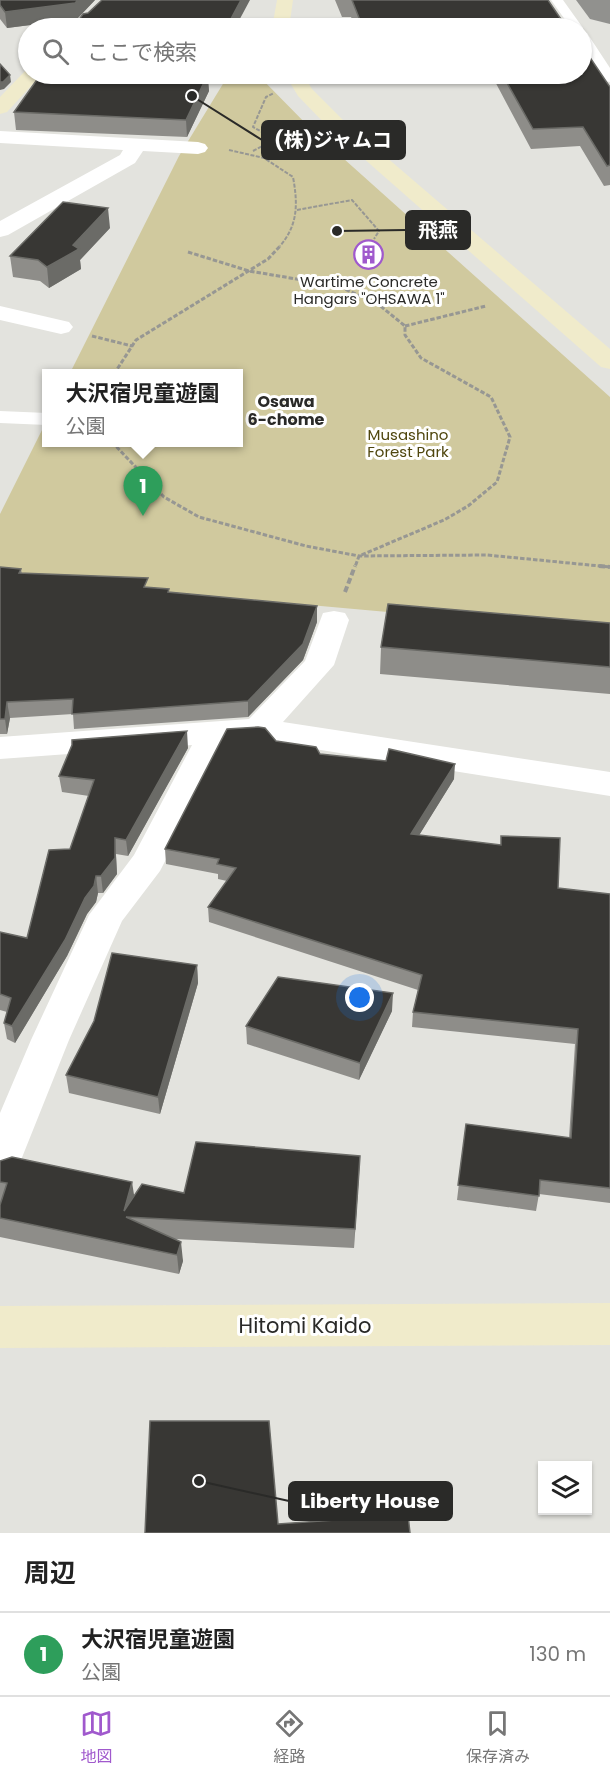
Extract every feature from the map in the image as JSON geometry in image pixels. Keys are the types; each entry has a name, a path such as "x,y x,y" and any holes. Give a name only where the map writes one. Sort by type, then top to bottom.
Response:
{"street":[{"path":"282,18 285,0"},
{"path":"0,108 23,84"},
{"path":"291,84 305,92 336,124 610,362"},
{"path":"0,137 198,148"},
{"path":"0,230 128,159 136,145"},
{"path":"0,313 61,327"},
{"path":"258,729 319,665 334,620"},
{"path":"0,748 258,729 610,784"},
{"path":"0,1163 50,1041 107,915 148,862 215,732"},
{"name":"Hitomi Kaido","path":"0,1327 610,1324"}],"lane":[{"path":"557,0 569,18"},
{"path":"592,51 610,78"},
{"path":"0,417 42,419"}],"path":[{"path":"117,369 136,340 268,259 285,242 295,225 297,210 293,177 267,158 252,152 272,141 270,137 253,127 254,119 264,108 266,97 285,84"},
{"path":"297,210 352,200 379,231 374,239"},
{"path":"188,252 249,271 338,286 378,304 405,326"},
{"path":"405,326 486,306"},
{"path":"334,620 359,556 444,520 468,506 497,482 510,437 491,397 421,358 405,335 405,326"},
{"path":"61,327 132,346"},
{"path":"116,447 145,479 165,497 199,517 306,546 359,556 487,555 610,567"}],"green space":[{"name":"Musashino Forest Park","path":"223,84 267,84 315,133 610,397 610,632 0,577 0,514 42,430 42,447 243,447 243,369 72,369 179,156"}],"building":[{"path":"0,0 78,0 75,3 5,12 0,5"},
{"path":"102,0 241,0 231,18 80,18 83,14 88,13"},
{"path":"352,0 548,0 560,18 359,18"},
{"path":"592,60 610,87 610,165 607,166 583,127 533,129 508,84 592,84"},
{"path":"0,64 10,75 3,82 0,82"},
{"path":"34,84 203,84 186,120 14,112"},
{"path":"63,202 108,208 73,245 79,249 47,267 38,260 10,256"},
{"path":"0,567 21,569 19,573 148,578 144,587 169,589 168,592 317,606 303,644 248,701 72,714 73,699 7,702 5,719 0,719"},
{"path":"388,604 610,623 610,667 381,647"},
{"path":"265,728 276,741 316,747 320,754 386,761 389,749 455,764 411,834 501,845 501,836 560,838 558,888 610,894 610,1188 540,1180 539,1196 458,1185 466,1124 571,1138 578,1029 413,1012 422,975 208,907 236,868 217,864 219,859 165,849 227,729"},
{"path":"187,731 126,840 115,838 115,858 101,876 96,876 94,886 85,898 65,940 12,1026 4,1023 11,998 0,994 0,932 27,938 49,850 70,849 94,780 59,776 72,740"},
{"path":"112,953 197,965 158,1097 66,1075 94,1021"},
{"path":"278,977 393,993 360,1063 246,1026"},
{"path":"196,1142 360,1156 355,1229 126,1217 181,1242 177,1255 0,1218 0,1205 7,1183 0,1182 0,1161 12,1157 132,1182 124,1211 142,1184 184,1193"},
{"path":"150,1421 269,1421 278,1524 408,1515 410,1533 145,1533"}],"taxiway":[{"path":"604,0 610,7"}],"place":[{"name":"(株)ジャムコ","path":"192,96"},
{"name":"飛燕","path":"337,231"},
{"name":"Wartime Concrete Hangars \"OHSAWA 1\"","path":"369,255"},
{"name":"大沢宿児童遊園","path":"143,516"},
{"name":"Liberty House","path":"199,1481"}],"district":[{"name":"Osawa 6-chome","path":"286,410"}]}
